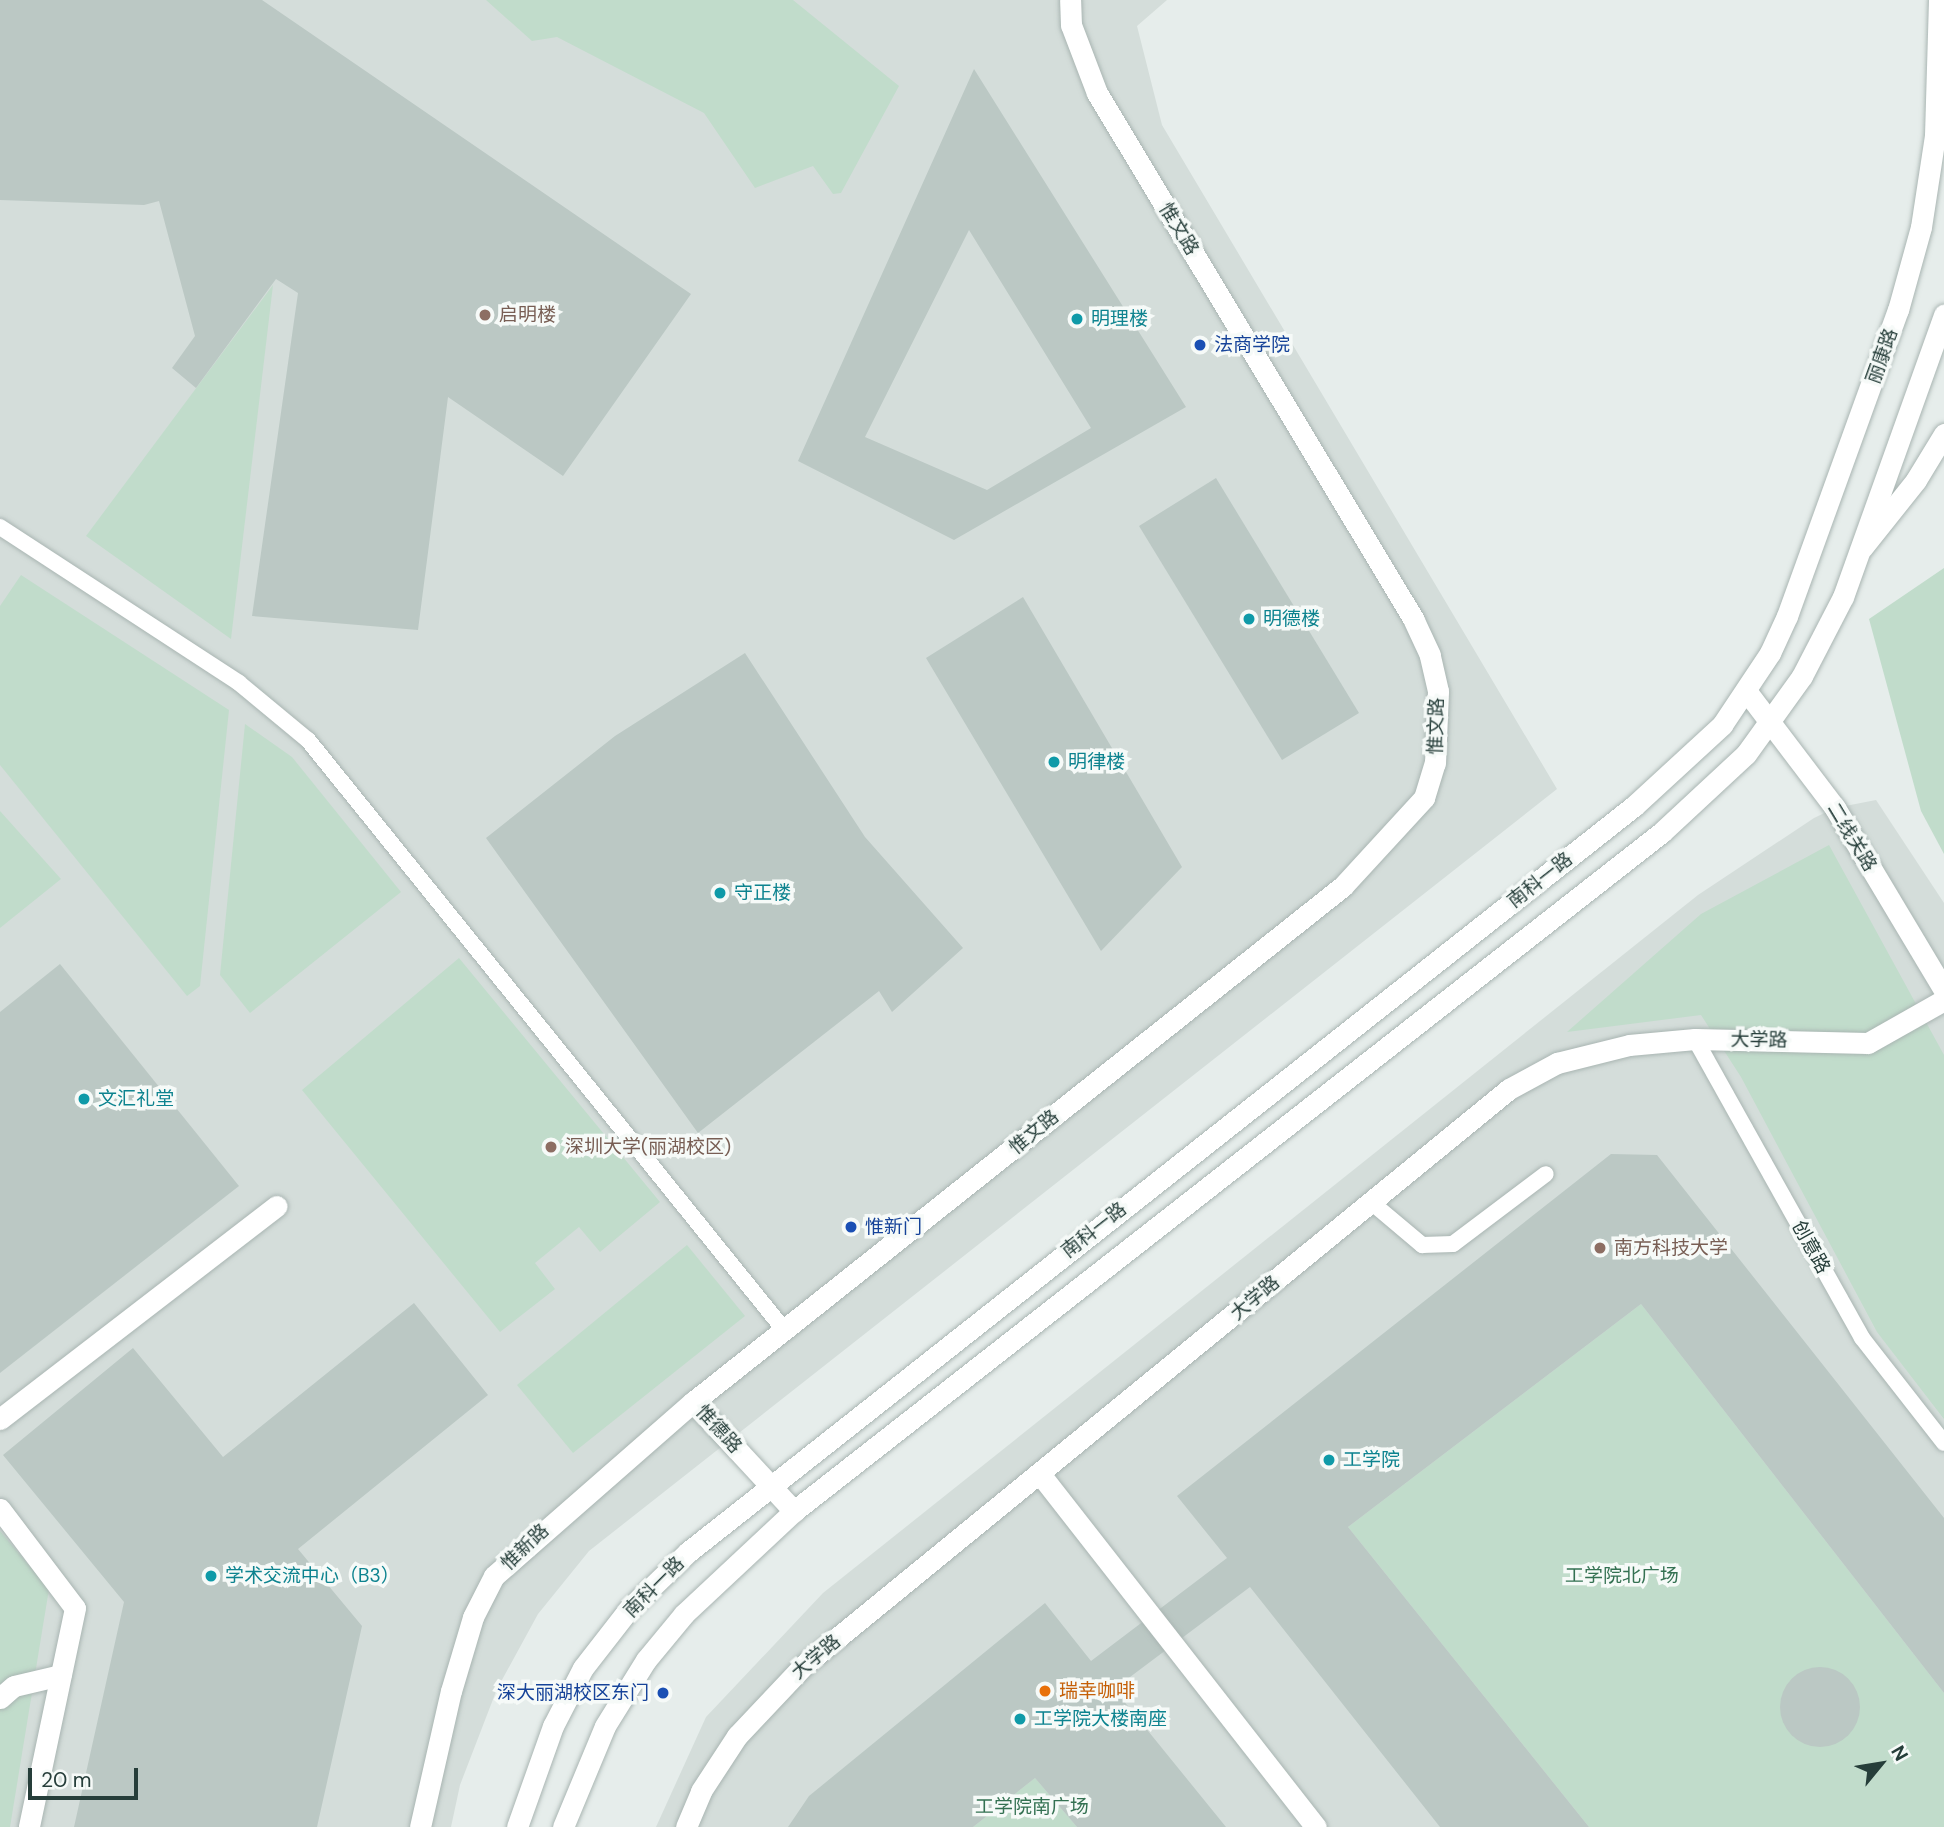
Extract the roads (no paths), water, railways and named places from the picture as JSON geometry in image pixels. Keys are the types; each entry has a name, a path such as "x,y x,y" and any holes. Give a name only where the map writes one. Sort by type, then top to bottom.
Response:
{"street":[{"name":"惟文路","path":"785,1331 1343,886 1424,798 1435,763 1438,691 1414,620 1097,93 1071,25 1070,0"},
{"name":"丽康路","path":"1747,692 1770,653 1802,579 1898,310 1921,227 1935,135 1939,0"},
{"path":"1771,721 1826,633 1860,551 1944,316"},
{"path":"1860,551 1916,480 1944,434"},
{"name":"二线关路","path":"1747,692 1835,808 1944,990"},
{"name":"南科一路","path":"517,1827 553,1726 583,1668 629,1609 688,1552 1633,806 1722,725 1747,692"},
{"name":"南科一路","path":"563,1827 605,1726 646,1660 684,1614 794,1511 1662,832 1713,788 1771,721"},
{"name":"大学路","path":"686,1827 719,1761 772,1695 1371,1202 1469,1118 1557,1063 1616,1047 1695,1039 1868,1043 1944,1000"},
{"path":"0,1419 277,1206"},
{"name":"惟德路","path":"785,1331 693,1402 794,1511"},
{"name":"惟新路","path":"420,1827 451,1691 472,1618 494,1576 693,1402"},
{"path":"1040,1474 1316,1827"},
{"path":"0,1509 75,1608 29,1827"},
{"path":"0,1698 14,1686 61,1675"}],"lane":[{"path":"0,527 239,683 308,740 785,1331"},
{"name":"创意路","path":"1695,1039 1862,1338 1944,1443"},
{"path":"1371,1202 1422,1245 1453,1244 1546,1174"}],"place":[{"name":"启明楼","path":"485,315"},
{"name":"明理楼","path":"1077,319"},
{"name":"法商学院","path":"1200,345"},
{"name":"明德楼","path":"1249,619"},
{"name":"明律楼","path":"1054,762"},
{"name":"守正楼","path":"720,893"},
{"name":"文汇礼堂","path":"84,1099"},
{"name":"深圳大学(丽湖校区)","path":"551,1147"},
{"name":"惟新门","path":"851,1227"},
{"name":"南方科技大学","path":"1600,1248"},
{"name":"工学院","path":"1329,1460"},
{"name":"学术交流中心（B3）","path":"211,1576"},
{"name":"瑞幸咖啡","path":"1045,1691"},
{"name":"深大丽湖校区东门","path":"663,1693"},
{"name":"工学院大楼南座","path":"1020,1719"}],"park label":[{"name":"工学院北广场","path":"1622,1576"},
{"name":"工学院南广场","path":"1032,1807"}]}
